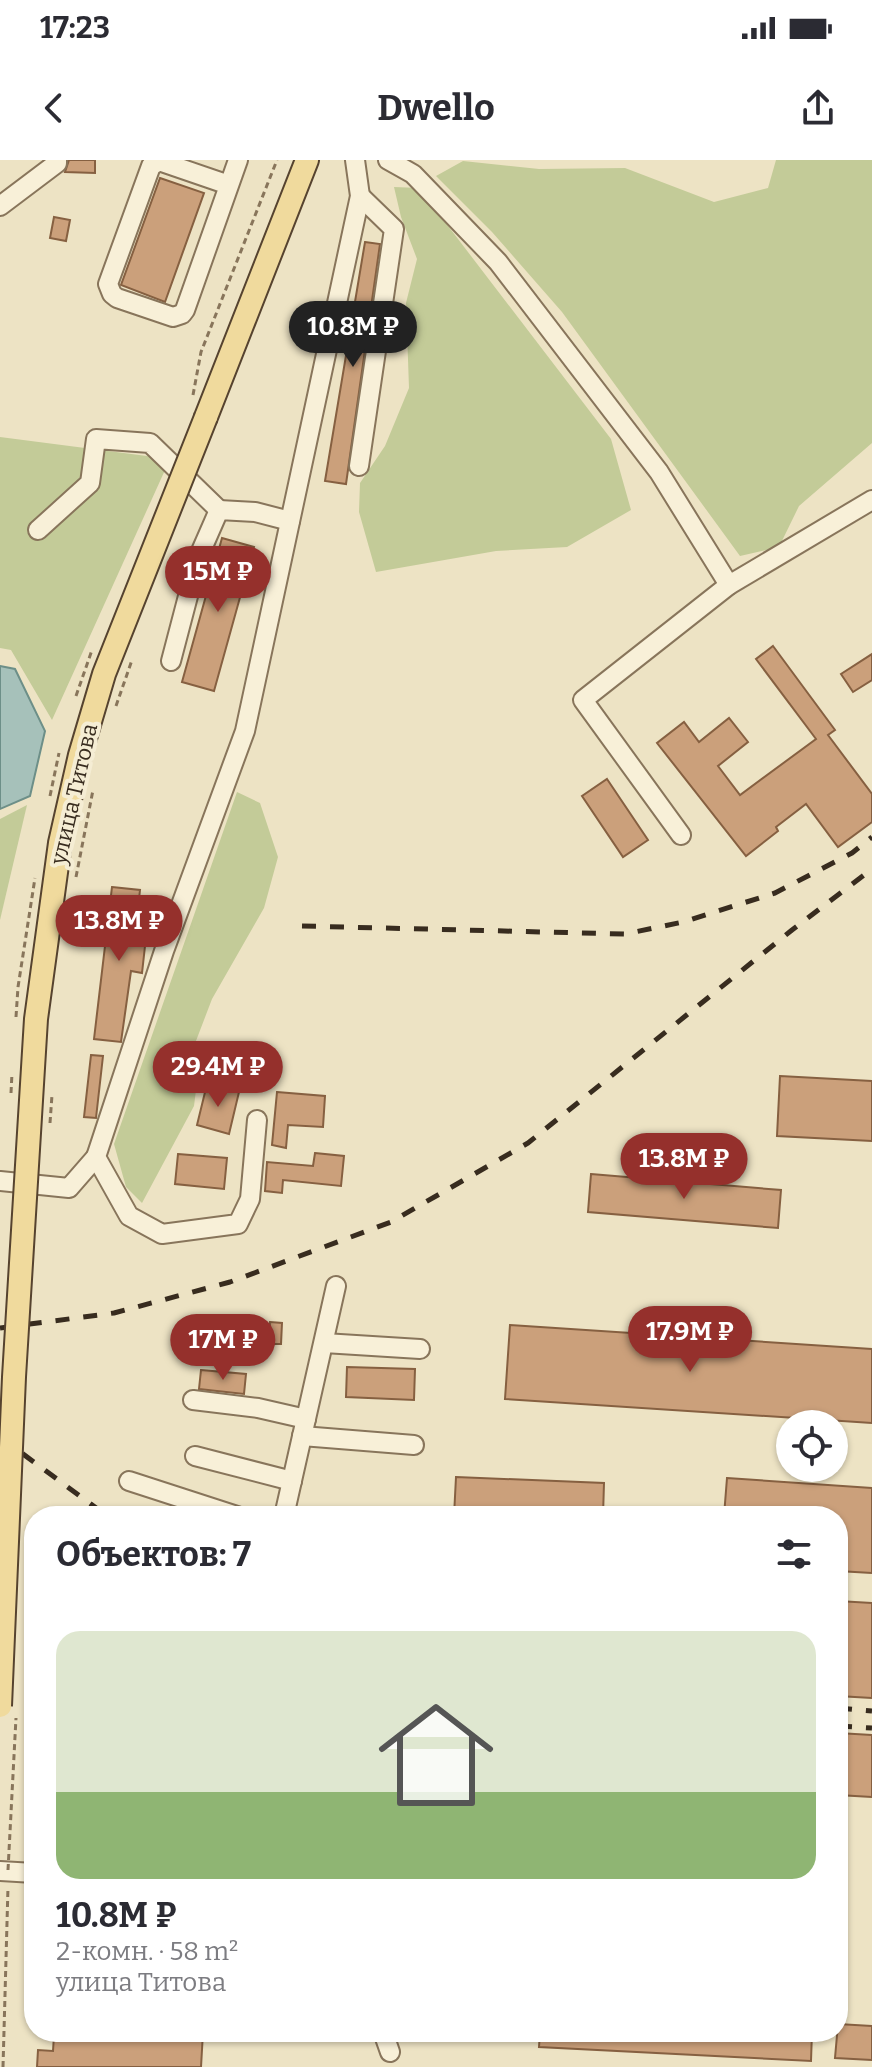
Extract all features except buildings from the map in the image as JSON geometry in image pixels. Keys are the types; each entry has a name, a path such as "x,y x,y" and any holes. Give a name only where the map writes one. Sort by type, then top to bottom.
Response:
{"main road":[{"name":"улица Титова","path":"8,1710 13,1392 36,1019 60,843 80,755 104,674 307,160"}],"lane":[{"path":"0,206 57,160"},
{"path":"229,185 159,161 151,166 108,284 112,294 168,316 182,314 229,185 238,160"},
{"path":"0,1181 69,1188 96,1157 164,951 245,731 360,196 355,160"},
{"path":"388,160 413,174 498,262 659,472 729,585"},
{"path":"359,466 394,229 360,196"},
{"path":"38,530 90,483 96,439 150,443 219,510 255,512 290,521"},
{"path":"681,835 583,700 729,585 872,500"},
{"path":"171,661 198,558 219,510"},
{"path":"96,1157 129,1216 162,1234 238,1224 250,1199 257,1120"},
{"path":"286,1506 336,1286"},
{"path":"324,1343 420,1349"},
{"path":"193,1400 258,1408 304,1427 414,1445"},
{"path":"195,1456 292,1481"},
{"path":"129,1481 206,1506"},
{"path":"386,2042 390,2052"}],"path":[{"path":"193,396 201,352 277,160"},
{"path":"116,706 135,649"},
{"path":"74,889 93,790"},
{"path":"50,1130 52,1085"},
{"path":"3,2067 8,1710"}],"green space":[{"path":"776,160 872,160 872,443 799,506 779,547 740,556 562,312 492,232 436,176 463,161 539,169 625,168 714,202 768,188"},
{"path":"394,187 419,188 611,439 631,510 567,547 496,551 376,572 359,512 360,483 385,446 409,388 406,303 417,259 401,217"},
{"path":"0,437 170,459 52,720 11,650 0,648"},
{"path":"237,792 260,803 278,857 264,908 212,999 191,1054 198,1074 194,1106 142,1203 126,1187 114,1144"},
{"path":"27,805 0,920 0,819"}],"water":[{"path":"0,666 15,669 45,731 30,796 0,809"}],"railway":[{"path":"302,926 625,934 683,922 775,893 852,853 872,837"},
{"path":"0,1328 114,1313 230,1282 391,1222 528,1143 872,869"},
{"path":"0,1437 93,1506"},
{"path":"848,1709 872,1711"},
{"path":"848,1727 872,1728"}]}
